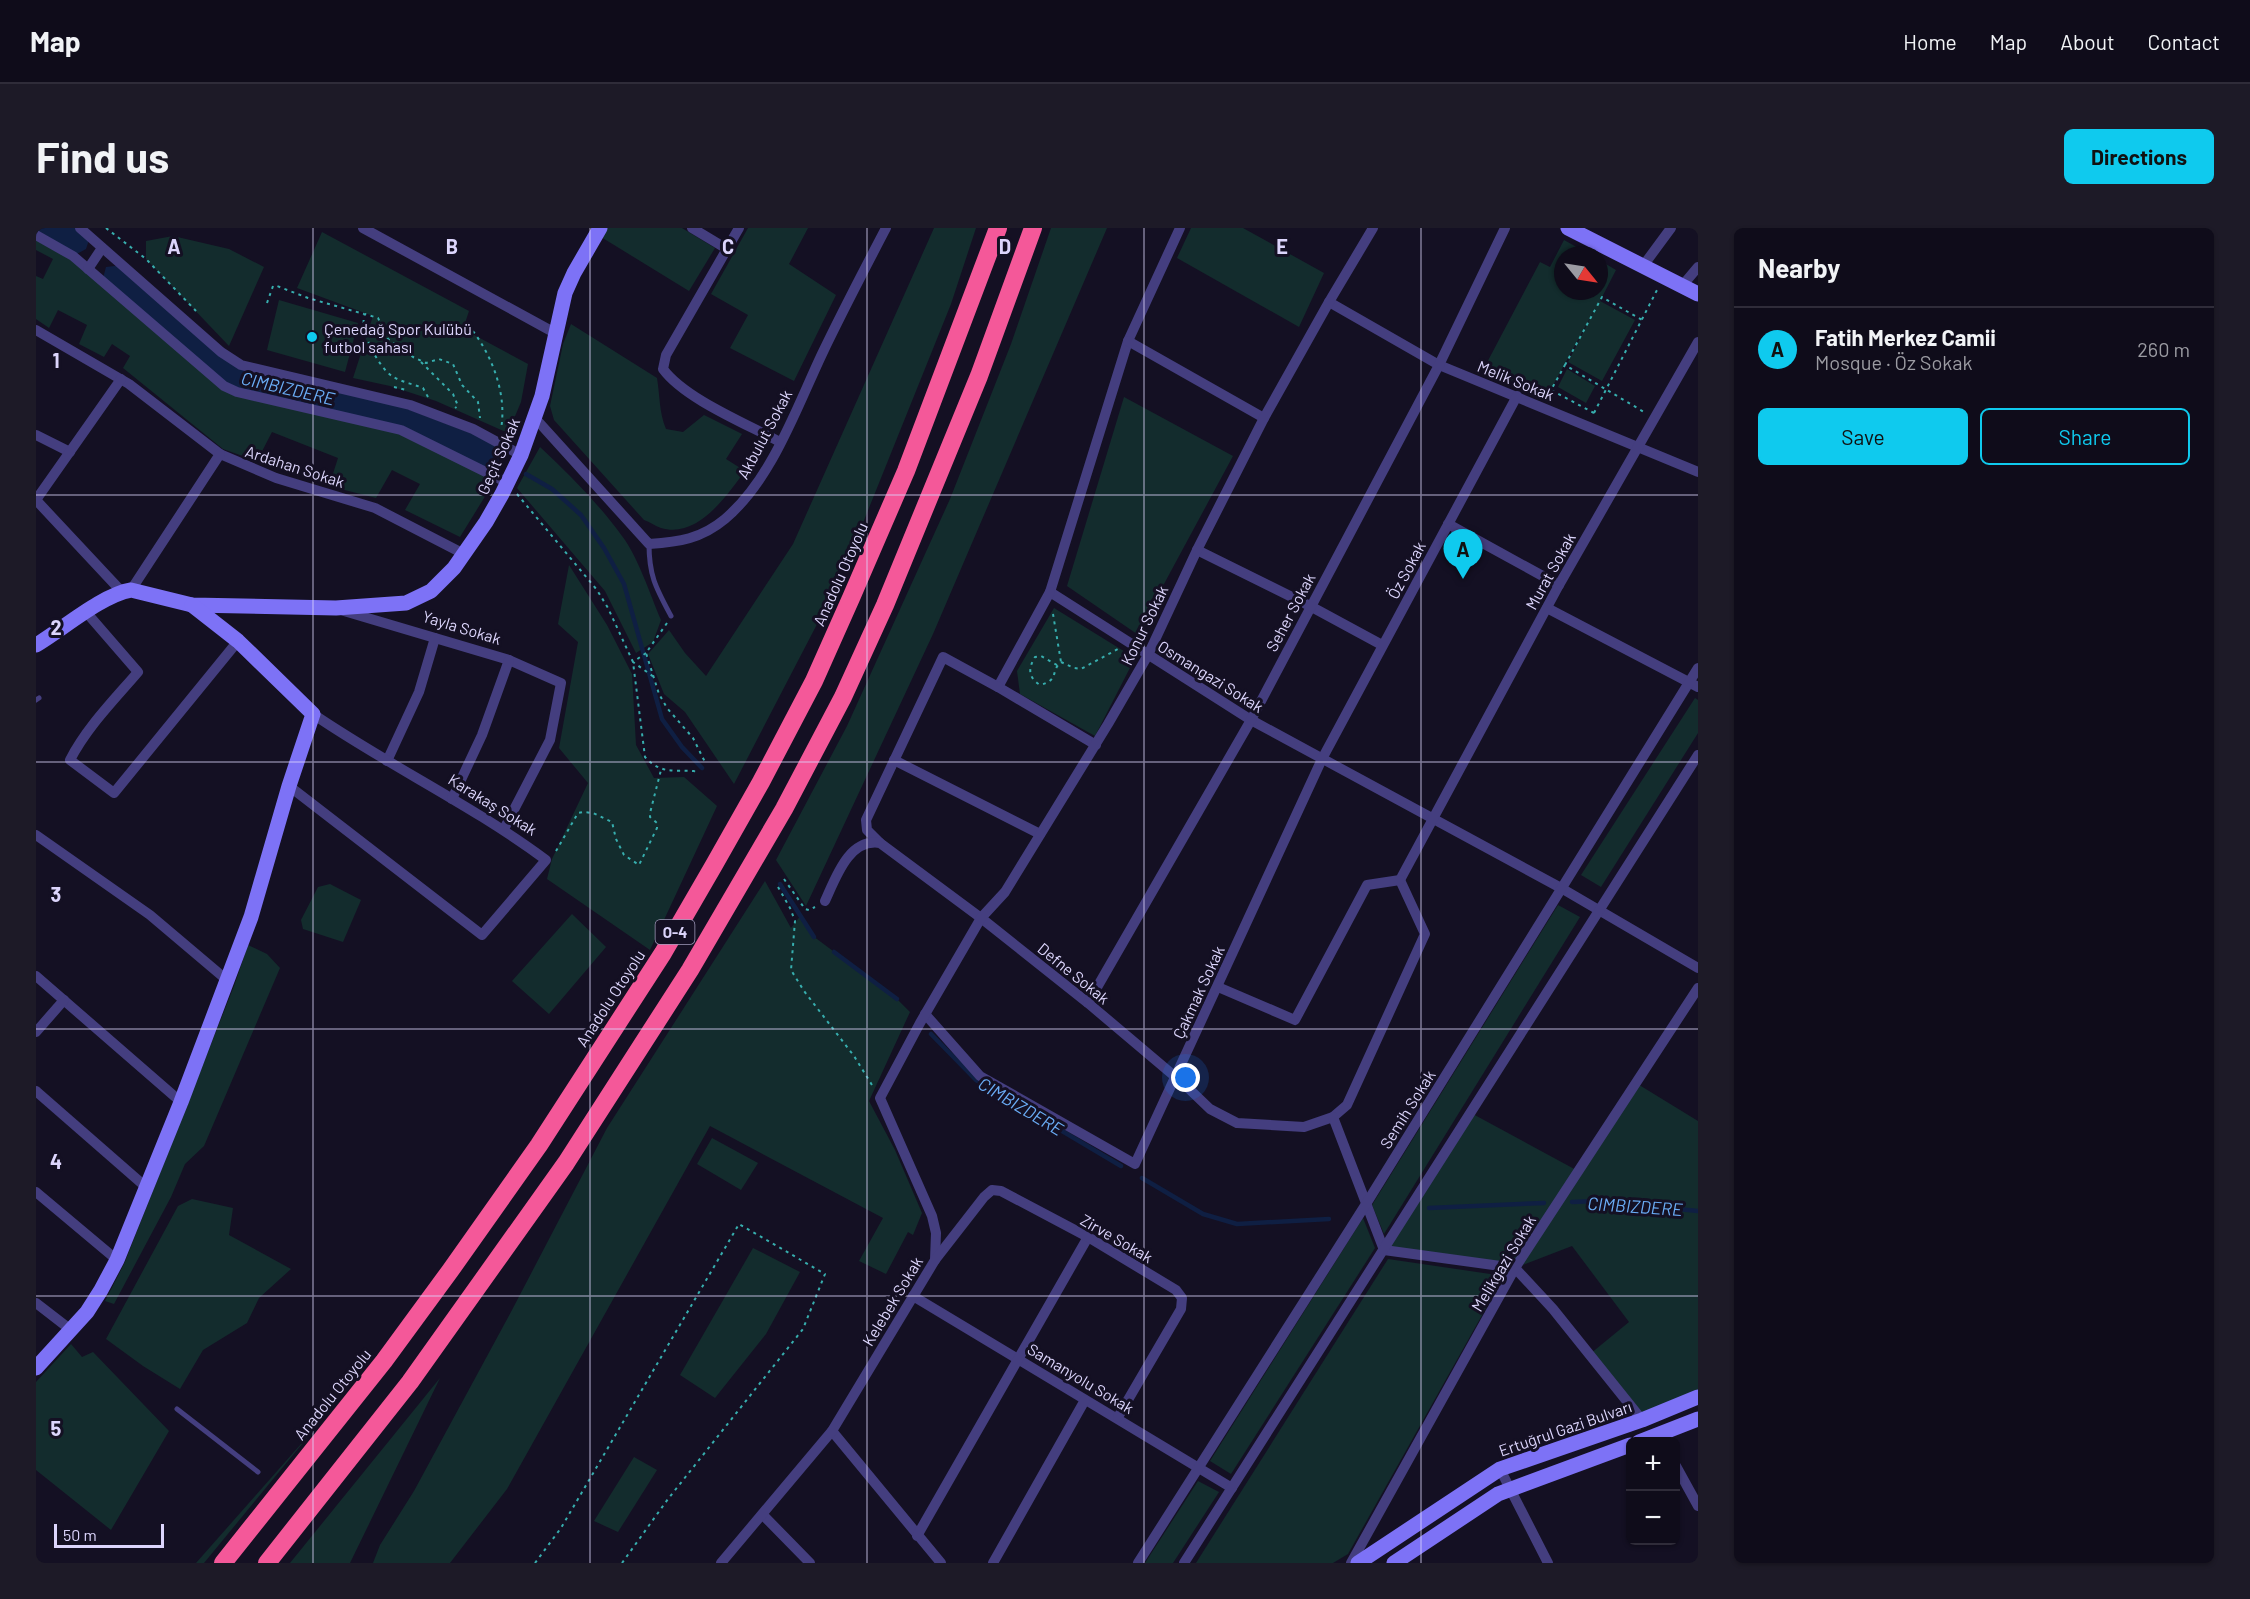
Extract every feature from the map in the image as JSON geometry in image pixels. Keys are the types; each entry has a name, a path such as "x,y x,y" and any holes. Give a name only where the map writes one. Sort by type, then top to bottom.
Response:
{"highway":[{"name":"Anadolu Otoyolu","path":"223,1563 384,1361 457,1261 539,1145 663,953 761,782 818,671 906,471 998,228"},
{"name":"O-4","path":"267,1563 410,1382 566,1163 690,970 772,829 843,697 885,605 975,387 1032,228"}],"street":[{"path":"80,228 221,352 241,365 410,405 473,429 521,455"},
{"path":"363,228 555,333"},
{"name":"Geçit Sokak","path":"336,608 396,604 420,598 443,580 464,554 486,522 521,455 549,371 565,293 600,228"},
{"path":"692,228 727,249"},
{"path":"739,228 666,355 663,369 680,386 698,398 780,442"},
{"name":"Akbulut Sokak","path":"649,544 681,542 705,532 726,518 761,477 886,228"},
{"path":"998,687 1050,592 1128,341 1180,228"},
{"name":"Konur Sokak","path":"923,1018 981,918 1005,892 1148,655 1197,550 1264,418 1373,228"},
{"name":"Seher Sokak","path":"1088,1003 1251,720 1439,365 1506,228"},
{"path":"1568,228 1698,294"},
{"path":"1643,266 1671,228"},
{"path":"36,235 73,256 224,386 237,392 401,430 508,483"},
{"path":"88,269 102,248"},
{"path":"1682,286 1698,267"},
{"name":"Melik Sokak","path":"1329,302 1439,365 1698,472"},
{"name":"Ardahan Sokak","path":"36,330 121,379 220,454 276,478 375,508 464,554"},
{"path":"1128,341 1264,418"},
{"name":"Murat Sokak","path":"1400,879 1559,585 1698,342"},
{"path":"36,1368 76,1329 117,1260 181,1102 251,917 289,786 313,714 238,641 192,605 127,591 36,500 121,379"},
{"name":"Öz Sokak","path":"1322,759 1517,396"},
{"path":"535,418 649,544"},
{"path":"36,435 70,452"},
{"path":"36,645 86,612 127,591 220,454"},
{"path":"1448,524 1559,585"},
{"path":"1197,550 1310,606 1382,645"},
{"name":"Osmangazi Sokak","path":"1050,592 1251,720 1561,888 1698,968"},
{"name":"Yayla Sokak","path":"192,605 336,608 509,660 561,683 550,740 504,829"},
{"path":"1547,608 1694,684"},
{"path":"86,612 138,672 93,724 70,760 114,793 238,641"},
{"path":"387,761 419,692 435,638"},
{"path":"880,843 867,830 866,820 943,657 1096,744"},
{"path":"452,799 482,735 509,660"},
{"name":"Semih Sokak","path":"1138,1563 1366,1204 1561,888 1694,684 1698,668"},
{"name":"Karakaş Sokak","path":"313,714 351,740 504,829 546,860"},
{"path":"1184,1563 1698,755"},
{"name":"Çakmak Sokak","path":"923,1018 980,1076 1136,1164 1322,759"},
{"path":"894,760 1040,834"},
{"path":"289,786 482,934 546,860"},
{"path":"36,835 150,915 228,981"},
{"path":"825,901 839,871 854,850 869,842 880,843"},
{"name":"Defne Sokak","path":"880,843 981,918 1088,1003 1210,1108 1237,1123 1304,1127 1333,1117"},
{"path":"1218,987 1295,1020 1366,885 1400,879 1425,934 1347,1105 1333,1117 1384,1250"},
{"path":"36,976 181,1102"},
{"name":"Melikgazi Sokak","path":"1351,1563 1515,1268 1698,988"},
{"path":"36,1032 64,1000"},
{"path":"880,1098 923,1018"},
{"path":"36,1091 147,1188"},
{"name":"Kelebek Sokak","path":"721,1563 832,1431 935,1260 936,1233 932,1216 880,1098"},
{"name":"Zirve Sokak","path":"935,1260 984,1197 992,1190 1001,1191 1088,1237 1176,1290 1182,1298 1181,1309 1118,1417"},
{"path":"36,1192 117,1260"},
{"path":"917,1536 1088,1237"},
{"path":"1384,1250 1515,1268 1554,1309 1642,1420"},
{"name":"Samanyolu Sokak","path":"913,1296 1019,1358 1084,1400 1118,1417 1232,1488"},
{"path":"36,1303 76,1329"},
{"name":"Ertuğrul Gazi Bulvarı","path":"1358,1563 1500,1469 1642,1420 1698,1397"},
{"path":"993,1563 1084,1400"},
{"path":"1662,1437 1698,1419"},
{"path":"832,1431 941,1563"},
{"path":"1394,1563 1498,1494 1626,1446"},
{"path":"1500,1469 1548,1563"},
{"path":"1680,1473 1698,1506"},
{"path":"763,1515 810,1563"}],"lane":[{"path":"649,544 649,568 655,587 671,616"},
{"path":"177,1409 258,1472"}],"path":[{"path":"106,228 146,259 200,315"},
{"path":"1587,426 1664,277"},
{"path":"267,303 273,286 277,286 308,298 378,318 388,339 422,362 453,393 457,409 447,405"},
{"path":"1594,413 1551,390 1602,297 1642,320"},
{"path":"365,314 363,328 380,364 391,375 423,388 428,398"},
{"path":"473,331 490,358 498,387 504,414 501,429 498,430"},
{"path":"422,362 429,363 439,359 453,364 462,385 478,402 480,420"},
{"path":"1566,364 1654,418"},
{"path":"390,386 412,392"},
{"path":"420,395 436,401"},
{"path":"508,483 597,590 608,608 633,662 645,757 661,770 694,771 698,774"},
{"path":"1050,592 1061,662"},
{"path":"633,662 646,653 660,636 671,616"},
{"path":"1061,662 1081,669 1130,643"},
{"path":"646,653 658,694 693,738 705,762"},
{"path":"1041,656 1057,664 1054,679 1040,685 1033,680 1029,666 1035,657 1041,656"},
{"path":"633,662 653,677"},
{"path":"1057,664 1061,662"},
{"path":"546,860 552,859 578,813 583,812 593,813 612,822 616,839 624,855 639,865 657,828 657,823 650,817 650,813 661,770"},
{"path":"784,879 806,909 825,901"},
{"path":"778,887 795,921 791,970 804,991 854,1056 880,1098"},
{"path":"536,1563 561,1528 739,1224 825,1274 803,1329 668,1499 622,1563"}],"green space":[{"path":"606,228 682,228 715,248 689,291 601,237"},
{"path":"748,228 808,228 789,264 836,295 794,381 730,348 748,315 711,294"},
{"path":"934,228 976,228 951,304 840,580 734,784 685,712 664,694 648,654 669,630 685,653 706,676 793,544"},
{"path":"1051,228 1107,228 933,634 806,906 776,860 847,726 950,499 1011,344"},
{"path":"1191,228 1243,228 1324,273 1299,327 1177,258"},
{"path":"322,232 469,311 463,329 528,364 521,402 508,433 436,401 390,386 353,378 373,316 297,288"},
{"path":"36,235 55,244 215,380 401,430 497,477 460,537 405,510 420,484 392,470 376,498 329,486 338,458 272,432 257,461 223,449 123,368 130,356 112,344 104,357 79,344 87,325 58,310 49,328 36,319 36,276 43,279 53,259 36,250"},
{"path":"173,236 229,249 264,267 229,346 146,259 146,241"},
{"path":"1564,240 1575,246 1561,246"},
{"path":"1554,259 1554,300 1601,300 1635,320 1602,381 1568,362 1596,307 1545,400 1482,372 1540,262 1550,267"},
{"path":"1608,265 1616,270 1608,286"},
{"name":"Çenedağ Spor Kulübü futbol sahası","path":"279,300 358,323 345,372 267,350"},
{"path":"571,324 657,378 666,429 683,432 704,415 742,434 726,459 745,471 710,513 699,521 674,530 661,528 644,520 554,420 550,406 563,344"},
{"path":"1567,369 1595,386 1586,403 1558,387"},
{"path":"1124,397 1233,456 1137,634 1067,586"},
{"path":"540,447 572,478 613,524 628,545 638,565 661,620 653,642 636,653 605,591 517,488"},
{"path":"569,565 607,625 632,674 636,745 654,778 684,777 717,806 650,950 547,879 552,859 588,783 559,748 578,642 558,624"},
{"path":"1054,608 1135,658 1095,736 1020,694 1017,671"},
{"path":"1695,698 1698,700 1698,733 1601,887 1581,875"},
{"path":"765,881 791,928 801,915 813,936 897,999 910,1012 869,1101 895,1150 922,1213 913,1235 908,1232 886,1274 859,1261 883,1218 710,1126 507,1489 450,1563 373,1563 380,1545 414,1491 512,1310 607,1128"},
{"path":"330,884 361,900 343,942 303,929 301,920 318,887"},
{"path":"1558,905 1580,917 1384,1234 1372,1205"},
{"path":"572,914 606,947 549,1014 512,981"},
{"path":"248,945 267,954 280,968 204,1146 185,1164 171,1197 114,1304 105,1301 124,1264 234,986"},
{"path":"1636,1083 1698,1121 1698,1399 1642,1420 1590,1354 1629,1322 1572,1246 1515,1268 1384,1250 1471,1113 1578,1171"},
{"path":"712,1138 758,1163 741,1190 697,1164"},
{"path":"192,1199 233,1208 229,1235 291,1269 259,1298 247,1323 203,1350 180,1389 106,1339 178,1206"},
{"path":"1363,1218 1375,1248 1231,1474 1210,1461"},
{"path":"753,1248 800,1272 766,1334 715,1398 680,1375"},
{"path":"1388,1259 1504,1276 1348,1554 1333,1563 1196,1563"},
{"path":"71,1344 82,1357 93,1352 169,1431 111,1530 36,1470 36,1382"},
{"path":"440,1378 350,1563 290,1563"},
{"path":"316,1427 204,1563 196,1563"},
{"path":"634,1457 657,1470 618,1532 594,1521"},
{"path":"1198,1481 1219,1492 1173,1563 1145,1563"}],"water":[{"path":"36,228 80,228 90,237 86,249 73,256 36,235"},
{"path":"123,265 231,359 368,394 507,447 499,458 497,477 425,440 237,392 102,282 106,267"}],"waterway":[{"name":"CIMBIZDERE","path":"526,474 552,489 581,515 604,548 624,584 662,719 682,747 702,768"},
{"name":"CIMBIZDERE","path":"780,884 814,937"},
{"name":"CIMBIZDERE","path":"834,952 897,999"},
{"name":"CIMBIZDERE","path":"931,1034 976,1080 1121,1166"},
{"name":"CIMBIZDERE","path":"1142,1178 1203,1214 1237,1224 1329,1219"},
{"name":"CIMBIZDERE","path":"1572,1202 1598,1201 1698,1211"},
{"name":"CIMBIZDERE","path":"1429,1208 1544,1203"}],"place":[{"name":"Çenedağ Spor Kulübü futbol sahası","path":"312,337"},
{"name":"Fatih Merkez Camii","path":"1463,579"}]}
